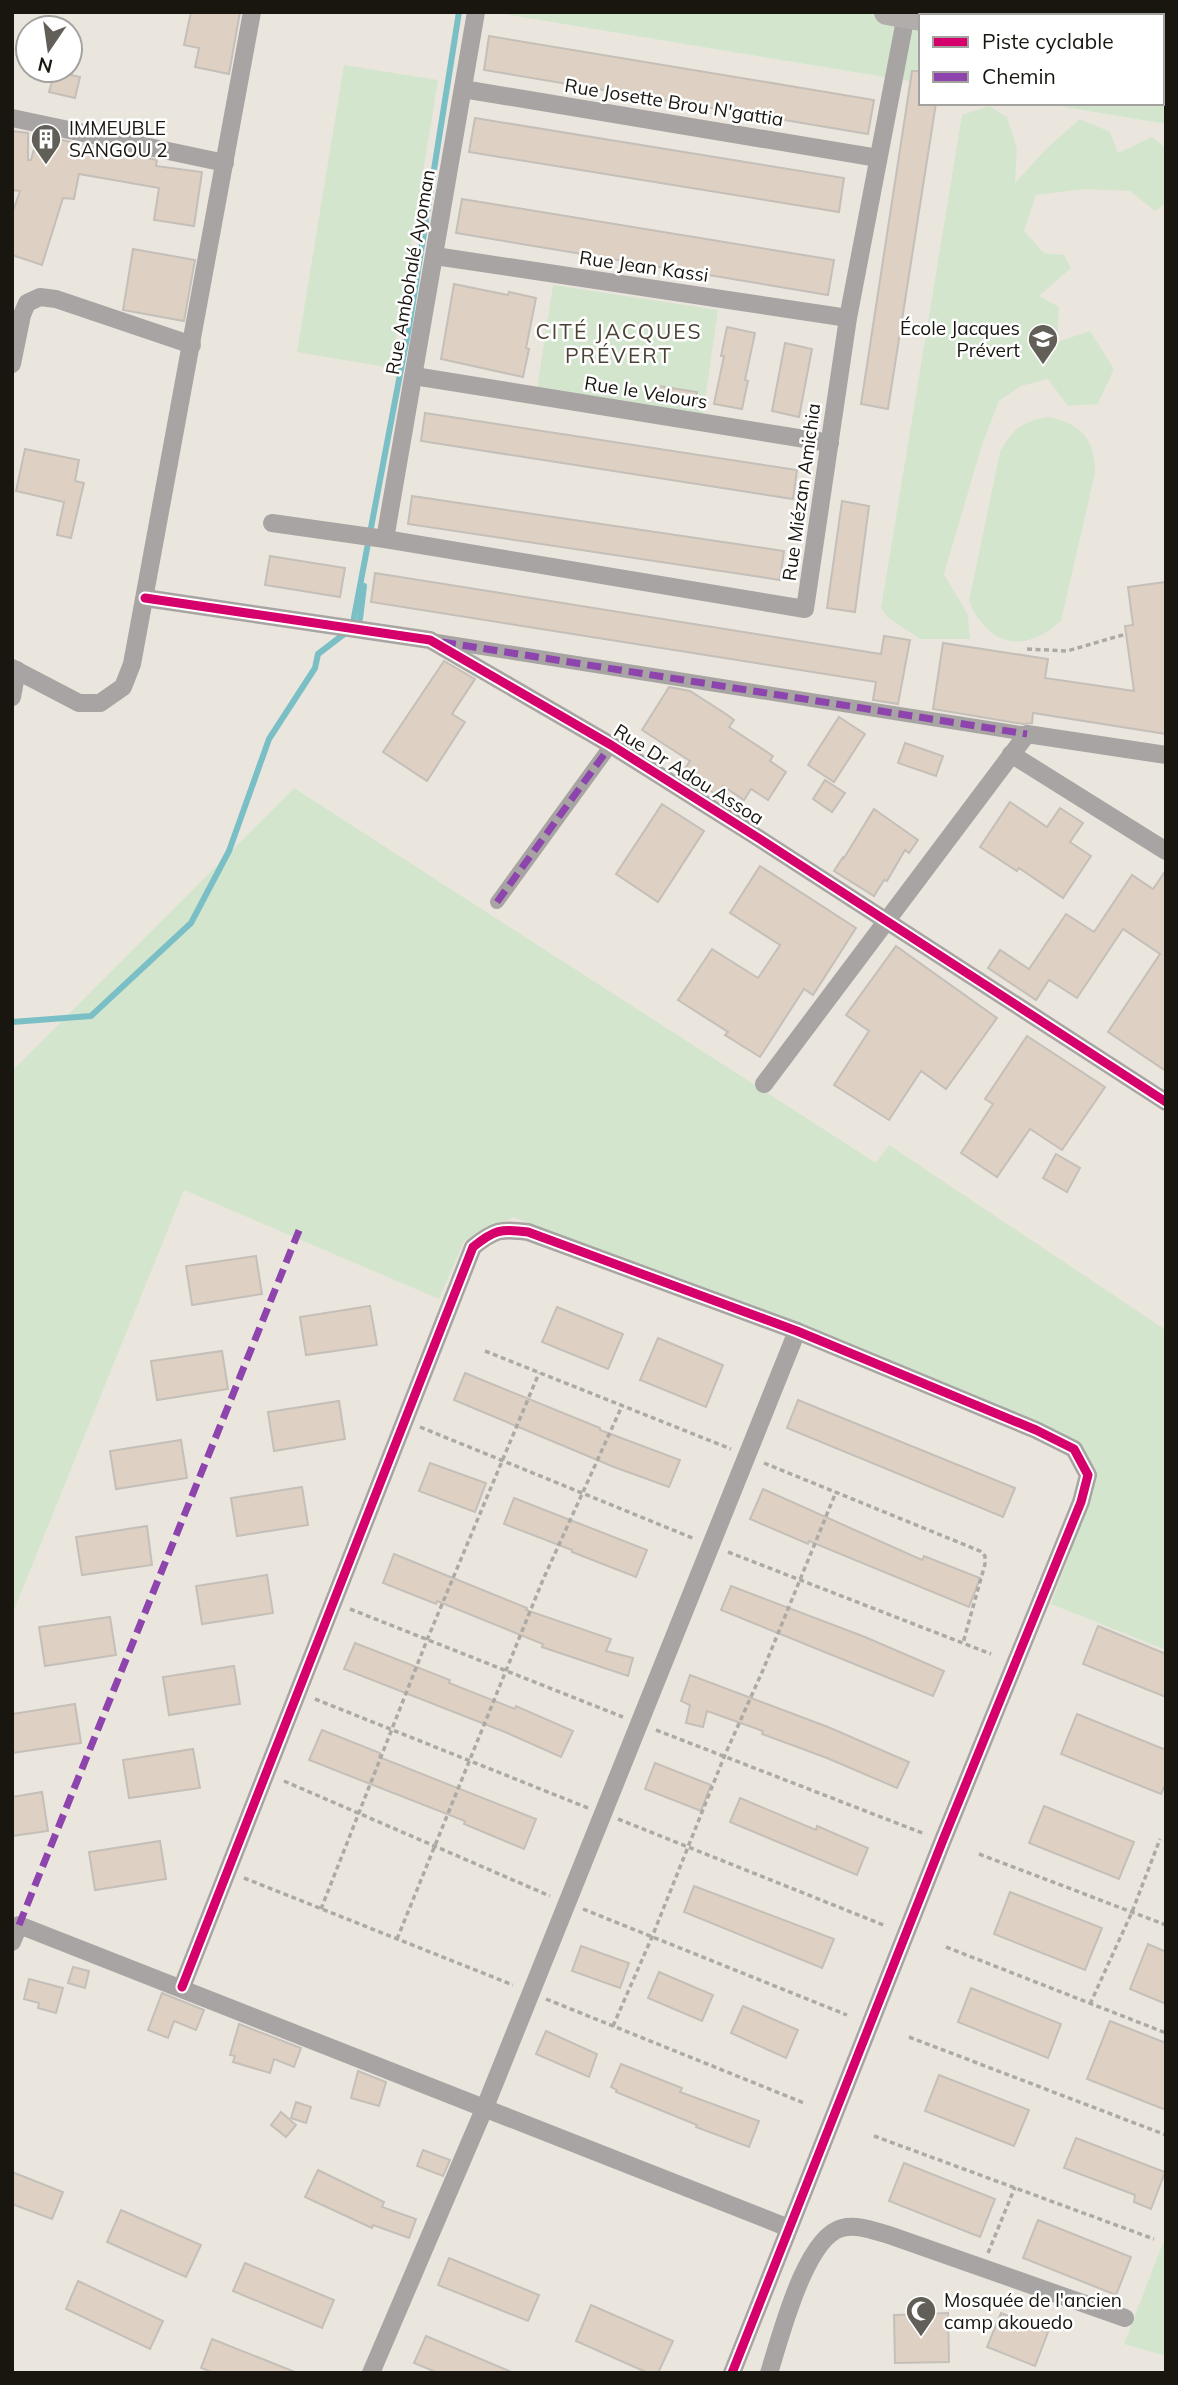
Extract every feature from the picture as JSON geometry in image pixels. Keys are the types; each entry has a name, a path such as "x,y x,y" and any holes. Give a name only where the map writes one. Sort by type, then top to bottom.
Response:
{"street":[{"path":"12,697 15,669 79,703 100,703 123,687 132,664 252,12"},
{"name":"Rue Ambohalé Ayoman","path":"385,539 475,12"},
{"name":"Rue Miézan Amichia","path":"272,523 385,539 805,609 848,318 904,15"},
{"name":"Rue Josette Brou N'gattia","path":"463,89 878,158"},
{"path":"12,118 225,163"},
{"name":"Rue Jean Kassi","path":"435,256 848,318"},
{"path":"12,364 27,303 40,297 55,299 192,345"},
{"name":"Rue le Velours","path":"414,376 830,443"},
{"name":"Rue Dr Adou Assoa","path":"145,598 430,640 611,745 1166,1102"},
{"path":"430,640 1166,755"},
{"path":"764,1084 1027,734"},
{"path":"497,902 611,745"},
{"path":"1011,754 1166,851"},
{"path":"182,1987 473,1247 489,1234 506,1229 528,1232 797,1331 1036,1430 1074,1449 1088,1475 1081,1502 943,1840 732,2373"},
{"path":"371,2373 485,2107 797,1331"},
{"path":"12,1942 19,1925 789,2228"},
{"path":"769,2373 799,2284 815,2248 827,2235 841,2228 860,2227 890,2235 1125,2318"}],"path":[{"path":"1027,649 1067,651 1126,634"},
{"path":"485,1352 981,1551 985,1556 985,1564 963,1643"},
{"path":"321,1909 427,1640 539,1373"},
{"path":"397,1939 542,1582 622,1406"},
{"path":"613,2026 836,1492"},
{"path":"1090,2004 1132,1912 1160,1839"},
{"path":"979,1854 1166,1925"},
{"path":"946,1947 1166,2033"},
{"path":"909,2037 1166,2135"},
{"path":"874,2136 1154,2239"},
{"path":"982,2267 1015,2187"}],"green space":[{"path":"492,12 1166,12 1166,124 1053,105 1164,105 1164,14 919,14 919,83"},
{"path":"344,65 438,80 391,368 297,352"},
{"path":"989,106 1007,117 1017,148 1015,183 1048,147 1080,119 1110,132 1118,153 1152,137 1166,148 1166,203 1155,211 1130,191 1084,189 1036,195 1024,231 1044,253 1064,255 1071,268 1039,296 1059,307 1057,342 1090,331 1114,369 1098,404 1068,406 1048,379 1021,386 999,401 982,445 944,574 968,615 970,639 920,639 887,617 881,608 962,115"},
{"path":"553,285 718,310 703,414 537,389"},
{"path":"1049,417 1070,424 1084,435 1092,451 1095,473 1061,621 1034,638 1009,641 986,628 969,601 1000,452 1019,427"},
{"path":"294,788 876,1163 889,1145 1166,1330 1166,1650 1051,1604 1090,1499 1075,1447 514,1217 464,1241 439,1299 184,1190 12,1615 12,1071"},
{"path":"1166,2235 1166,2356 1124,2344"}],"building":[{"path":"191,12 240,12 229,74 195,67 199,48 184,45"},
{"path":"489,36 874,100 868,134 484,70"},
{"path":"912,71 919,71 919,105 936,105 888,409 861,404"},
{"path":"51,84 78,84 75,98 49,92"},
{"path":"475,118 844,178 839,212 469,152"},
{"path":"12,131 28,133 28,160 31,160 38,135 157,160 156,166 202,172 194,226 154,220 159,188 79,174 74,199 63,198 42,265 12,255 12,214 20,191 12,190"},
{"path":"462,199 834,260 828,295 456,233"},
{"path":"133,249 195,260 184,321 123,310"},
{"path":"454,284 536,298 523,377 441,359"},
{"path":"727,327 755,333 742,409 714,404"},
{"path":"785,343 812,349 799,417 772,411"},
{"path":"659,386 697,392 695,407 657,401"},
{"path":"425,413 797,470 793,499 421,441"},
{"path":"25,449 79,460 75,481 84,483 71,538 57,535 64,502 16,491"},
{"path":"412,496 784,551 780,580 408,524"},
{"path":"842,501 869,506 855,612 827,608"},
{"path":"270,556 345,568 340,597 265,585"},
{"path":"375,573 881,654 884,636 910,640 898,704 873,700 876,682 371,602"},
{"path":"1166,582 1166,734 1033,713 1032,723 1023,724 933,709 943,643 1048,659 1045,678 1134,691 1125,626 1133,625 1128,587"},
{"path":"444,661 475,679 452,714 465,722 427,781 383,752"},
{"path":"669,687 690,691 726,714 734,720 729,727 773,756 770,761 786,772 768,800 751,789 744,800 723,786 717,795 682,773 690,761 642,730"},
{"path":"839,717 865,734 834,782 808,765"},
{"path":"905,743 943,756 936,776 898,763"},
{"path":"825,780 845,793 832,812 813,799"},
{"path":"1010,802 1047,827 1060,808 1083,823 1070,842 1091,856 1063,898 1019,868 1017,871 980,847"},
{"path":"662,804 704,831 658,902 616,874"},
{"path":"874,809 918,840 909,853 905,850 887,881 884,880 874,896 834,871"},
{"path":"760,866 856,928 813,995 804,989 760,1057 725,1035 728,1032 678,1000 712,949 758,978 780,945 730,913"},
{"path":"1166,870 1166,1071 1108,1032 1160,954 1123,929 1077,998 1049,980 1036,1000 988,968 1000,950 1029,969 1066,914 1094,932 1132,875 1153,889"},
{"path":"896,946 997,1018 946,1089 921,1071 889,1120 834,1085 869,1031 846,1015"},
{"path":"1027,1036 1105,1087 1062,1150 1030,1129 997,1177 961,1153 993,1104 985,1099"},
{"path":"1056,1154 1080,1168 1067,1192 1043,1178"},
{"path":"256,1256 262,1294 192,1305 186,1266"},
{"path":"370,1306 377,1345 306,1355 300,1317"},
{"path":"557,1307 623,1334 608,1369 542,1342"},
{"path":"658,1338 723,1365 706,1407 640,1380"},
{"path":"222,1351 228,1389 157,1400 151,1361"},
{"path":"465,1373 600,1430 680,1460 669,1487 454,1400"},
{"path":"798,1400 1015,1488 1003,1517 787,1428"},
{"path":"339,1401 345,1439 274,1451 268,1412"},
{"path":"181,1440 187,1478 116,1489 110,1451"},
{"path":"430,1463 486,1483 475,1512 419,1491"},
{"path":"302,1487 308,1525 237,1536 231,1498"},
{"path":"763,1489 922,1560 924,1556 980,1578 969,1607 750,1519"},
{"path":"514,1498 647,1550 636,1577 504,1524"},
{"path":"147,1526 152,1565 82,1575 76,1537"},
{"path":"394,1554 527,1608 526,1610 611,1639 606,1651 633,1658 628,1676 542,1647 543,1644 437,1601 436,1604 383,1583"},
{"path":"267,1575 273,1613 202,1624 196,1586"},
{"path":"731,1586 865,1637 944,1671 933,1696 721,1610"},
{"path":"110,1617 116,1655 45,1666 39,1627"},
{"path":"1098,1626 1166,1654 1166,1697 1083,1664"},
{"path":"355,1643 573,1731 561,1757 505,1732 344,1669"},
{"path":"234,1666 240,1704 169,1715 163,1677"},
{"path":"690,1675 828,1727 909,1762 897,1788 762,1734 763,1731 707,1711 703,1727 686,1723 690,1705 681,1701"},
{"path":"75,1704 81,1743 12,1753 12,1714"},
{"path":"1077,1714 1166,1750 1166,1783 1161,1794 1061,1754"},
{"path":"322,1730 380,1753 379,1757 536,1819 524,1849 464,1824 465,1821 309,1760"},
{"path":"193,1749 200,1788 129,1798 123,1760"},
{"path":"655,1763 711,1785 701,1811 645,1789"},
{"path":"42,1792 48,1831 12,1836 12,1797"},
{"path":"740,1798 816,1830 817,1826 868,1848 857,1875 730,1822"},
{"path":"1044,1806 1134,1842 1119,1879 1029,1843"},
{"path":"160,1841 166,1879 95,1890 89,1852"},
{"path":"694,1886 834,1939 822,1968 684,1912"},
{"path":"1010,1892 1102,1928 1085,1970 994,1934"},
{"path":"1148,1944 1166,1952 1166,2004 1130,1989"},
{"path":"581,1946 629,1963 620,1988 572,1971"},
{"path":"73,1967 89,1971 85,1988 68,1983"},
{"path":"659,1972 713,1995 702,2021 648,1998"},
{"path":"29,1979 63,1988 56,2013 38,2008 39,2003 24,1999"},
{"path":"971,1988 1061,2024 1048,2058 958,2022"},
{"path":"162,1993 204,2010 196,2030 174,2021 168,2038 148,2030"},
{"path":"743,2006 798,2030 786,2058 731,2033"},
{"path":"1110,2021 1166,2043 1166,2110 1087,2079"},
{"path":"239,2024 301,2048 294,2067 274,2059 270,2073 233,2062 235,2056 230,2055"},
{"path":"546,2031 597,2054 589,2077 536,2054"},
{"path":"621,2064 682,2088 680,2092 759,2121 749,2147 616,2092 617,2090 611,2087"},
{"path":"358,2071 386,2082 379,2106 351,2098"},
{"path":"939,2075 1029,2110 1014,2146 925,2111"},
{"path":"296,2102 311,2107 306,2123 291,2118"},
{"path":"281,2112 296,2125 286,2137 271,2125"},
{"path":"1076,2138 1165,2172 1151,2209 1134,2202 1135,2195 1064,2168"},
{"path":"423,2150 450,2160 443,2176 417,2166"},
{"path":"904,2163 995,2199 980,2237 889,2201"},
{"path":"318,2170 384,2202 382,2207 416,2219 409,2238 373,2225 372,2228 305,2197"},
{"path":"12,2172 63,2192 52,2219 12,2204"},
{"path":"121,2210 201,2245 186,2277 107,2242"},
{"path":"1038,2220 1131,2257 1116,2295 1023,2258"},
{"path":"449,2258 539,2295 528,2321 438,2285"},
{"path":"245,2263 334,2300 322,2328 233,2291"},
{"path":"78,2281 163,2321 150,2349 66,2309"},
{"path":"591,2305 673,2341 658,2373 648,2373 576,2341"},
{"name":"Mosquée de l'ancien camp akouedo","path":"948,2313 949,2362 895,2363 894,2315"},
{"path":"1001,2313 1048,2332 1035,2366 987,2347"},
{"path":"426,2336 514,2373 438,2373 414,2363"},
{"path":"212,2339 295,2373 214,2373 201,2368"}],"waterway":[{"path":"12,1022 91,1016 191,923 229,851 269,739 315,668 318,654 352,628 409,327 459,12"},
{"path":"360,619 364,586"}],"marked path":[{"path":"442,642 1027,734"},
{"path":"497,902 611,745"},
{"path":"19,1925 300,1228"}],"cycle path":[{"path":"145,598 430,640 611,745 1166,1102"},
{"path":"182,1987 473,1247 487,1237 511,1230 528,1232 797,1331 1036,1430 1074,1449 1088,1475 1081,1502 943,1840 732,2373"}],"place":[{"name":"IMMEUBLE SANGOU 2","path":"46,166"},
{"name":"École Jacques Prévert","path":"1043,366"},
{"name":"Mosquée de l'ancien camp akouedo","path":"921,2338"}],"district":[{"name":"CITÉ JACQUES PRÉVERT","path":"619,343"}]}
